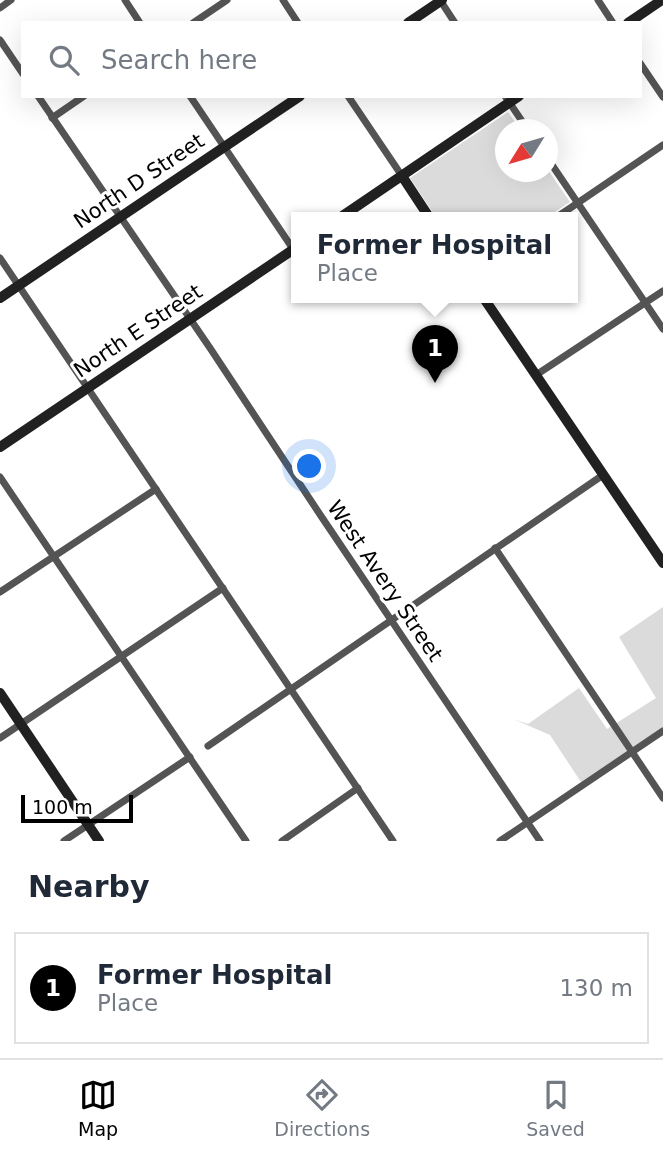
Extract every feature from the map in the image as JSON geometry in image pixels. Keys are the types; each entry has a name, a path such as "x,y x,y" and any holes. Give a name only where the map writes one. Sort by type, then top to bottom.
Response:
{"street":[{"path":"0,8 11,0"},
{"path":"125,0 140,21"},
{"path":"196,21 227,0"},
{"path":"283,0 297,21"},
{"path":"411,21 441,0 455,21"},
{"path":"598,0 612,21"},
{"path":"631,21 662,0"},
{"path":"0,40 21,71"},
{"path":"642,66 663,97"},
{"name":"West Avery Street","path":"39,98 540,841"},
{"path":"52,118 81,98"},
{"path":"191,98 291,242"},
{"name":"North D Street","path":"0,298 297,98"},
{"path":"349,98 426,212"},
{"path":"348,212 507,99 521,119"},
{"path":"564,212 663,145"},
{"path":"558,174 663,329"},
{"name":"North E Street","path":"0,447 291,251"},
{"path":"0,258 393,841"},
{"path":"536,375 663,291"},
{"path":"487,303 663,564"},
{"path":"208,746 603,475"},
{"path":"0,477 246,841"},
{"path":"0,592 156,489"},
{"path":"495,548 663,798"},
{"path":"0,738 223,588"},
{"path":"0,693 99,841"},
{"path":"500,841 663,731"},
{"path":"64,841 190,757"},
{"path":"282,841 358,788"}],"shaded area":[{"path":"508,112 513,119 498,119"},
{"path":"495,121 495,182 556,182 570,202 555,212 433,212 410,178"},
{"path":"663,607 663,727 581,782 550,735 513,719 528,724 579,688 607,729 656,698 619,637"}],"place":[{"name":"Former Hospital","path":"435,383"}]}
